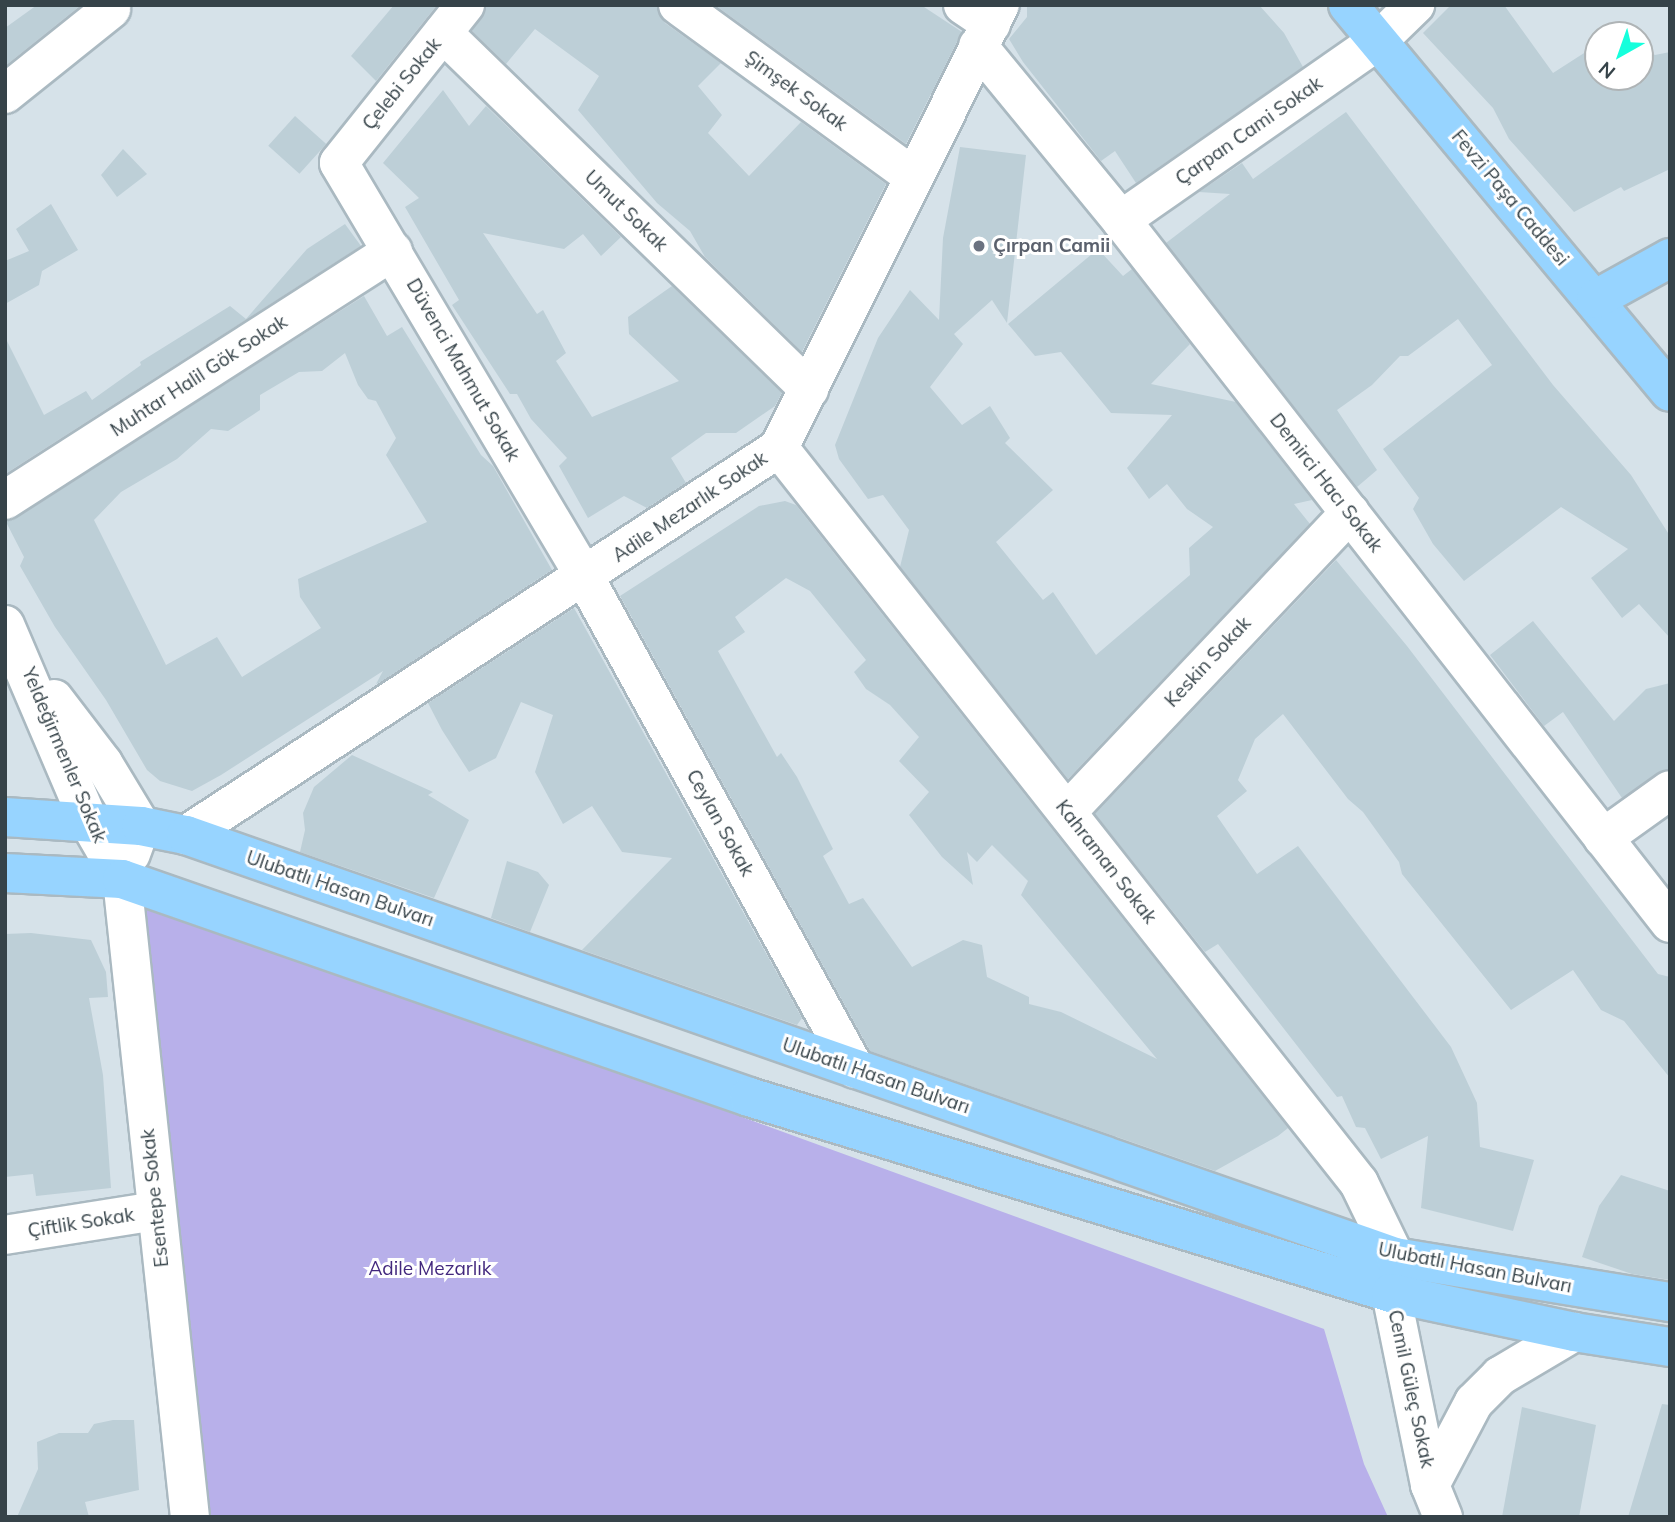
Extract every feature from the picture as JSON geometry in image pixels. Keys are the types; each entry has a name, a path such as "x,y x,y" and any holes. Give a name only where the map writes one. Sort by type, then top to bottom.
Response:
{"main road":[{"name":"Fevzi Paşa Caddesi","path":"1348,5 1596,299 1670,391"},
{"path":"1596,299 1670,258"},
{"name":"Ulubatlı Hasan Bulvarı","path":"5,817 141,826 186,835 855,1069 1393,1275 1670,1302"},
{"name":"Ulubatlı Hasan Bulvarı","path":"5,873 121,879 749,1097 1393,1275 1574,1332 1670,1346"}],"street":[{"name":"Şimşek Sokak","path":"678,5 914,177"},
{"name":"Çarpan Cami Sokak","path":"1121,220 1378,41 1415,5"},
{"path":"5,94 111,9"},
{"name":"Çelebi Sokak","path":"339,163 454,19"},
{"name":"Umut Sokak","path":"454,19 808,389"},
{"name":"Adile Mezarlık Sokak","path":"186,835 585,578 779,448 914,177 983,20"},
{"name":"Demirci Hacı Sokak","path":"983,20 1121,220 1670,923"},
{"name":"Düvenci Mahmut Sokak","path":"339,163 585,578"},
{"name":"Muhtar Halil Gök Sokak","path":"5,500 393,251"},
{"name":"Kahraman Sokak","path":"779,448 1359,1183 1393,1275"},
{"name":"Keskin Sokak","path":"1067,811 1350,513"},
{"name":"Ceylan Sokak","path":"585,578 855,1069"},
{"name":"Yeldeğirmenler Sokak","path":"13,641 89,822 121,879"},
{"name":"Yeldeğirmenler Sokak","path":"13,641 103,763 141,826 121,879"},
{"path":"1603,838 1670,790"},
{"name":"Esentepe Sokak","path":"121,879 190,1517"},
{"name":"Çiftlik Sokak","path":"5,1235 156,1211"},
{"name":"Cemil Güleç Sokak","path":"1393,1275 1437,1501"},
{"name":"Cemil Güleç Sokak","path":"1437,1501 1474,1402 1500,1376 1574,1332"}],"shaded area":[{"path":"5,5 1670,5 1670,1517 5,1517"}],"green space":[{"name":"Adile Mezarlık","path":"135,896 1324,1329 1364,1464 1388,1517 209,1517"}],"building":[{"path":"37,5 81,5 5,66 5,28"},
{"path":"394,5 437,5 376,81 351,56"},
{"path":"486,5 657,5 665,23 721,63 698,86 722,115 708,133 749,176 801,122 886,184 802,352 705,257 690,231 657,203 578,110 599,76 535,29 506,64 472,31"},
{"path":"715,5 921,5 962,32 906,144"},
{"path":"1027,5 1259,5 1284,33 1303,67 1136,183 1115,151 1101,161 1023,62 1009,39 1027,17"},
{"path":"1451,5 1504,5 1553,73 1584,53 1584,91 1654,91 1654,54 1670,52 1670,169 1624,191 1621,187 1574,212 1509,139 1493,108 1423,33"},
{"path":"443,90 469,126 486,106 621,237 601,256 583,234 564,249 483,233 537,314 543,310 566,353 556,361 592,417 679,381 629,334 628,317 672,286 782,393 775,406 736,433 706,433 671,458 686,483 647,508 624,496 588,518 559,466 567,458 531,419 517,394 510,394 452,305 459,300 405,207 419,198 383,163"},
{"path":"1346,112 1553,385 1631,475 1670,536 1670,638 1639,604 1622,618 1591,578 1628,549 1561,507 1464,581 1433,544 1413,509 1419,498 1383,449 1492,365 1458,319 1408,356 1400,356 1372,385 1337,410 1377,470 1357,487 1166,243 1230,194 1199,192 1242,163 1253,179"},
{"path":"295,116 326,144 299,174 268,146"},
{"path":"960,147 1026,155 1007,323 992,300 954,334 963,344 930,387 962,425 990,406 1010,438 1005,443 1053,490 996,542 1043,600 1053,592 1096,655 1190,575 1189,548 1213,527 1187,509 1167,484 1149,499 1127,468 1172,415 1111,413 1061,352 1035,356 1008,324 1098,249 1123,276 1132,269 1190,344 1151,384 1236,402 1312,500 1294,504 1310,524 1068,779 900,567 909,530 883,495 868,499 839,459 835,445 878,338 910,290 939,320 943,238"},
{"path":"123,149 147,174 117,197 101,175"},
{"path":"51,204 78,250 42,271 39,285 5,304 5,261 29,251 16,229"},
{"path":"345,224 361,246 5,474 5,337 44,415 86,391 92,400 141,365 140,362 230,306 246,319 307,249"},
{"path":"364,296 387,336 402,327 481,455 493,466 552,570 381,682 376,684 383,671 192,791 160,781 147,770 106,700 55,627 20,566 24,557 6,522","holes":["345,353 358,385 368,399 376,401 396,438 386,455 427,522 298,579 300,597 321,628 242,677 217,637 166,665 94,520 121,492 177,459 211,429 228,431 260,410 260,395 299,372 322,371"]},
{"path":"785,501 796,505 1288,1128 1215,1171 870,1051 620,596 759,506","holes":["786,578 810,591 866,660 854,672 866,689 890,705 919,737 899,761 929,792 909,815 942,857 973,885 967,852 977,862 992,845 1028,881 1021,895 1157,1059 1061,1012 1029,1004 1029,997 987,977 982,945 963,940 912,967 863,898 849,904 823,856 833,849 797,777 781,753 777,757 718,651 745,632 735,617"]},
{"path":"1336,560 1407,646 1658,974 1670,977 1670,1078 1624,1021 1601,1010 1573,970 1511,1010 1402,874 1399,862 1363,812 1348,799 1283,714 1255,739 1238,780 1247,791 1217,816 1257,874 1298,846 1451,1047 1477,1103 1480,1147 1534,1160 1513,1231 1421,1208 1428,1136 1381,1159 1365,1128 1356,1127 1342,1096 1337,1097 1218,944 1205,952 1095,814"},
{"path":"574,608 802,1018 797,1025 582,950 672,858 622,852 592,806 563,824 535,772 553,715 521,702 496,758 469,772 442,730 428,703"},
{"path":"1533,621 1614,721 1646,689 1670,683 1670,768 1622,798 1563,712 1544,726 1490,655"},
{"path":"352,755 433,792 428,795 469,820 434,898 300,852 305,830 303,813 314,787"},
{"path":"507,861 538,872 549,885 530,932 491,918"},
{"path":"31,933 91,940 106,972 108,997 89,998 103,1075 111,1188 36,1196 33,1174 5,1177 5,934"},
{"path":"1621,1175 1670,1191 1670,1280 1632,1274 1582,1257 1599,1206"},
{"path":"1662,1404 1670,1405 1670,1517 1628,1517"},
{"path":"1522,1407 1596,1425 1579,1517 1502,1517"},
{"path":"134,1420 139,1490 85,1502 89,1517 17,1517 38,1469 37,1442 59,1433 88,1433 94,1424"}],"place":[{"name":"Çırpan Camii","path":"979,246"}]}
